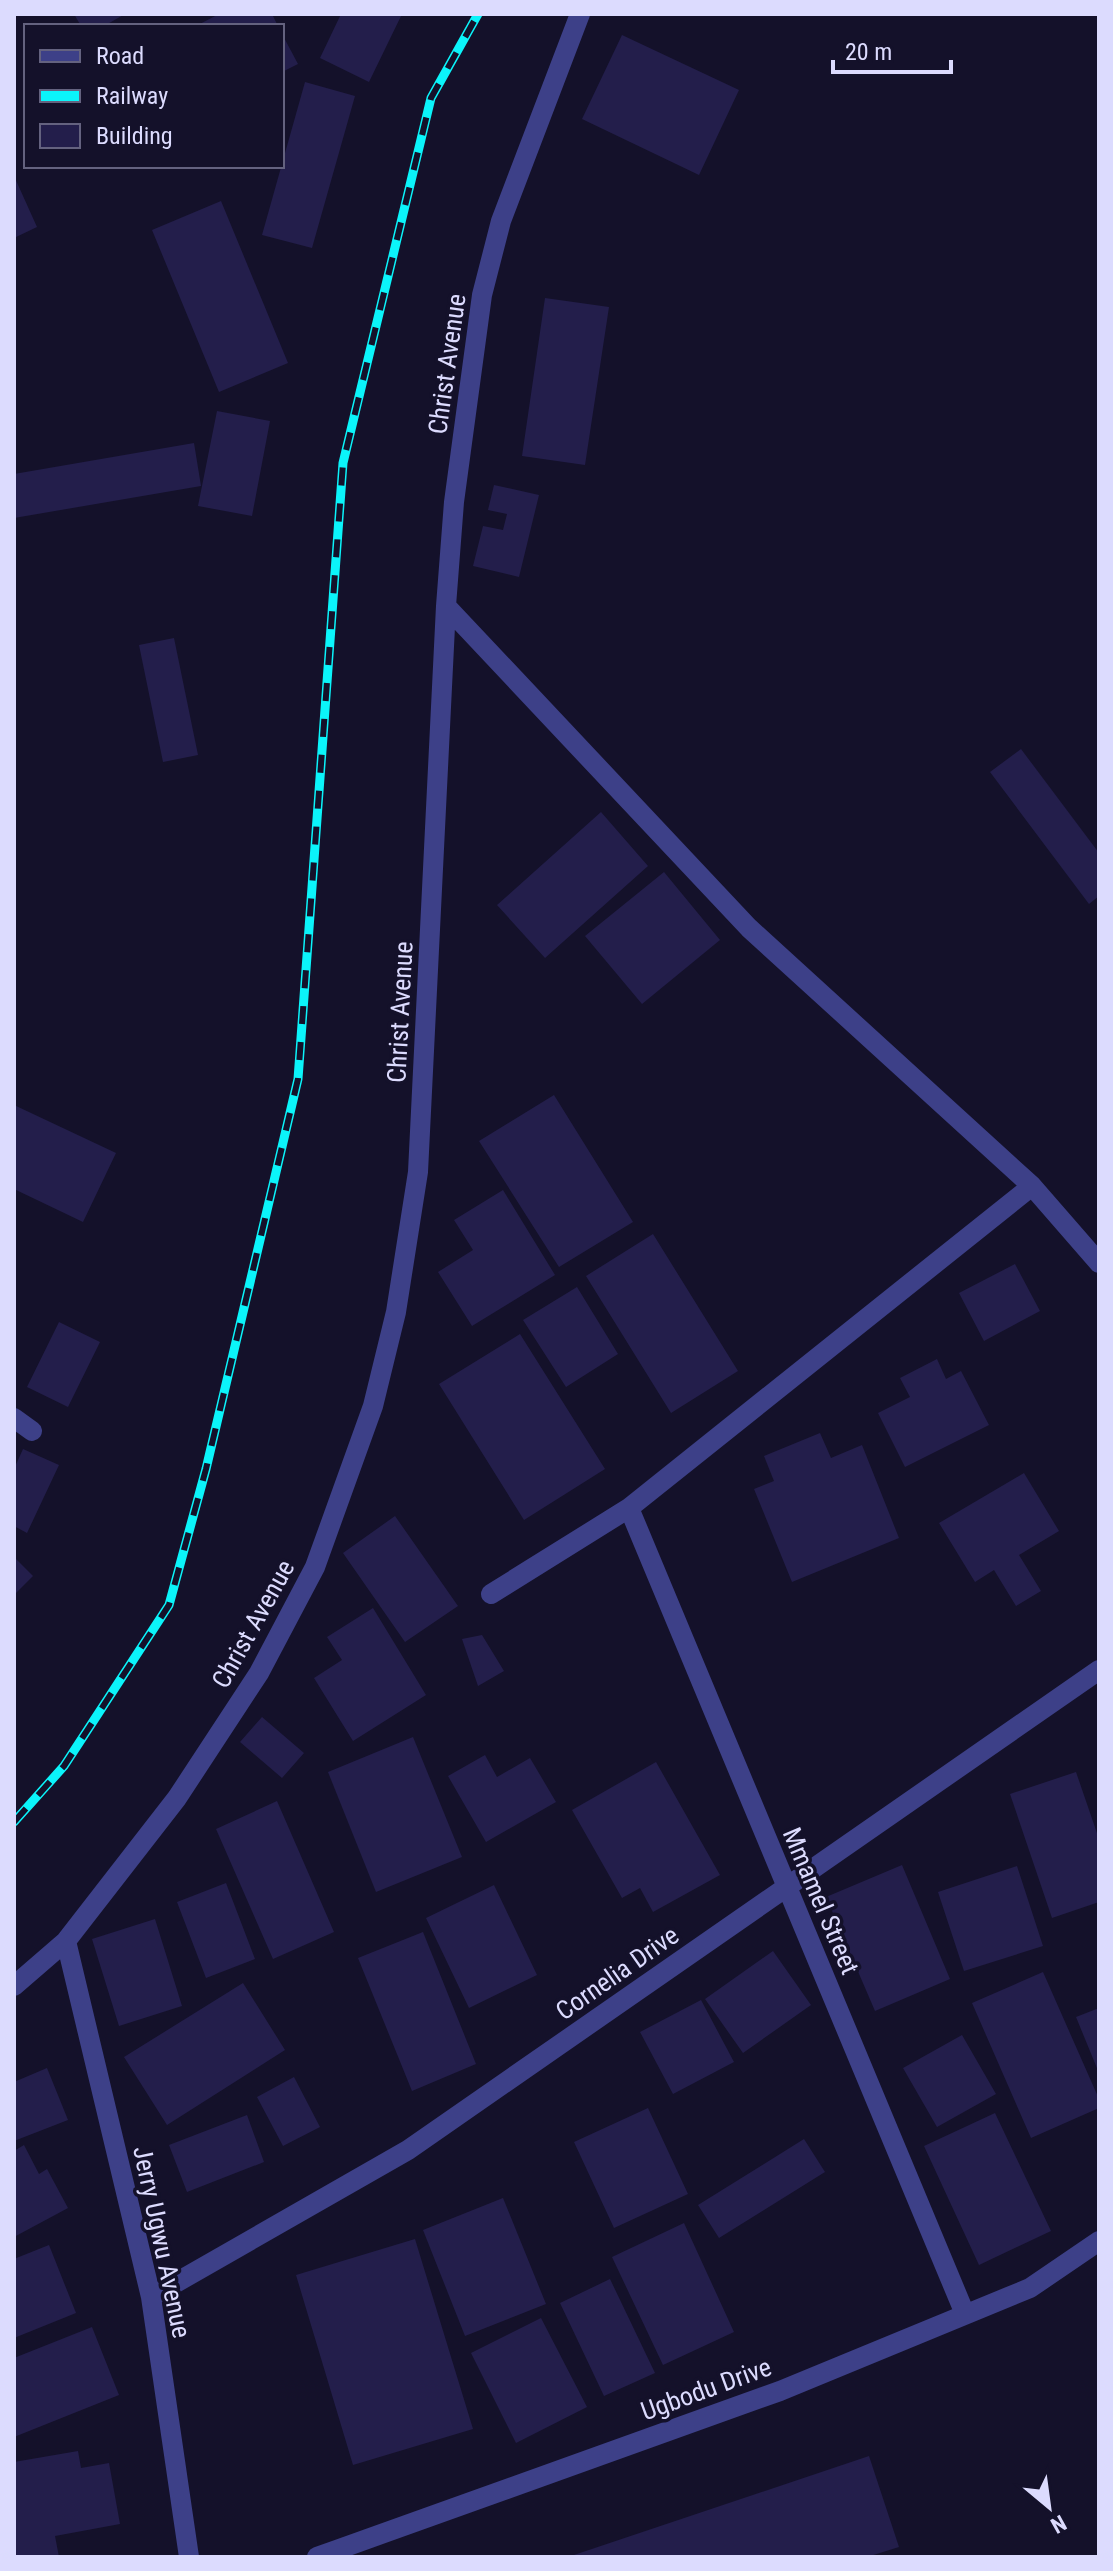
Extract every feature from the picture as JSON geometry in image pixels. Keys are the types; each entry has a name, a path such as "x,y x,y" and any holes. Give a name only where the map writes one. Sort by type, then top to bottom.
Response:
{"street":[{"name":"Christ Avenue","path":"14,1986 66,1941 177,1798 259,1673 315,1567 373,1406 396,1312 418,1172 446,606 454,502 482,295 501,221 580,14"},
{"path":"446,606 749,928 1032,1186 1099,1263"},
{"path":"491,1594 629,1508 1032,1186"},
{"path":"14,1418 32,1431"},
{"name":"Mmamel Street","path":"629,1508 965,2314"},
{"name":"Cornelia Drive","path":"151,2297 408,2150 1099,1670"},
{"name":"Jerry Ugwu Avenue","path":"66,1941 151,2297 189,2557"},
{"name":"Ugbodu Drive","path":"317,2557 780,2391 1030,2288 1099,2241"}],"building":[{"path":"74,14 125,14 108,24 80,24"},
{"path":"219,14 272,14 277,24 200,24"},
{"path":"341,14 402,14 369,82 320,58"},
{"path":"622,35 739,90 699,175 582,119"},
{"path":"284,38 298,64 284,71"},
{"path":"305,82 355,96 312,248 262,235 281,168 284,168 284,157"},
{"path":"14,176 37,227 14,238"},
{"path":"221,201 288,363 219,392 152,230"},
{"path":"545,298 609,307 585,465 522,456"},
{"path":"217,411 270,421 252,516 198,506"},
{"path":"194,443 201,486 14,518 14,474"},
{"path":"494,485 539,495 519,577 473,566 483,526 503,530 507,514 488,510"},
{"path":"174,638 198,755 163,762 139,645"},
{"path":"1021,749 1099,853 1099,896 1089,904 990,772"},
{"path":"601,812 648,866 545,958 497,905"},
{"path":"664,872 720,940 642,1004 585,936"},
{"path":"554,1095 633,1222 559,1267 479,1141"},
{"path":"14,1105 116,1153 83,1222 14,1189"},
{"path":"503,1190 555,1275 472,1326 438,1272 473,1250 454,1220"},
{"path":"653,1234 738,1371 671,1413 586,1276"},
{"path":"1015,1264 1040,1311 984,1341 959,1293"},
{"path":"577,1287 618,1354 566,1387 523,1320"},
{"path":"59,1322 100,1342 68,1407 27,1387"},
{"path":"520,1334 605,1469 524,1520 439,1384"},
{"path":"937,1359 946,1379 961,1371 989,1425 905,1467 878,1413 910,1397 900,1378"},
{"path":"820,1433 831,1458 862,1445 899,1538 792,1582 754,1489 774,1481 764,1456"},
{"path":"23,1449 59,1465 27,1533 14,1526 14,1469"},
{"path":"1024,1473 1059,1531 1019,1555 1041,1591 1016,1606 994,1570 975,1582 939,1523"},
{"path":"395,1516 458,1606 405,1642 343,1553"},
{"path":"14,1557 33,1576 14,1595"},
{"path":"373,1608 426,1695 353,1741 314,1678 342,1660 327,1637"},
{"path":"482,1635 504,1671 478,1686 462,1639"},
{"path":"262,1717 304,1753 282,1778 240,1742"},
{"path":"413,1737 462,1857 376,1892 328,1772"},
{"path":"485,1755 497,1777 530,1758 556,1802 486,1842 448,1776"},
{"path":"656,1762 720,1875 653,1912 640,1888 622,1898 572,1810"},
{"path":"1076,1772 1099,1839 1099,1902 1052,1918 1010,1794"},
{"path":"277,1801 334,1932 273,1959 216,1829"},
{"path":"902,1865 950,1979 875,2011 826,1897"},
{"path":"1017,1866 1043,1946 964,1971 938,1892"},
{"path":"226,1883 255,1959 206,1978 177,1902"},
{"path":"494,1885 537,1975 469,2008 426,1918"},
{"path":"155,1919 182,2006 119,2026 92,1939"},
{"path":"423,1932 476,2064 412,2091 358,1958"},
{"path":"773,1951 811,2005 743,2053 705,1999"},
{"path":"1043,1972 1099,2099 1099,2108 1031,2138 972,2003"},
{"path":"243,1983 285,2050 167,2125 124,2057"},
{"path":"701,2000 734,2062 673,2094 640,2032"},
{"path":"1099,2008 1099,2073 1076,2017"},
{"path":"962,2035 996,2094 937,2127 903,2068"},
{"path":"47,2068 68,2120 14,2141 14,2082"},
{"path":"294,2077 320,2127 283,2146 257,2097"},
{"path":"648,2108 688,2194 614,2228 574,2142"},
{"path":"995,2113 1051,2231 979,2265 924,2146"},
{"path":"247,2115 264,2162 187,2192 169,2145"},
{"path":"804,2139 825,2172 719,2238 698,2205"},
{"path":"24,2145 39,2174 47,2169 68,2208 14,2237 14,2151"},
{"path":"503,2198 546,2304 465,2336 423,2230"},
{"path":"684,2223 734,2332 663,2365 612,2257"},
{"path":"415,2239 473,2429 353,2465 296,2275"},
{"path":"49,2245 76,2313 14,2338 14,2259"},
{"path":"610,2279 655,2373 604,2396 560,2303"},
{"path":"541,2318 587,2407 516,2443 471,2353"},
{"path":"92,2327 119,2395 14,2437 14,2358"},
{"path":"78,2451 81,2468 109,2463 120,2524 55,2536 59,2557 14,2557 14,2462"},
{"path":"869,2456 899,2547 867,2557 568,2557"}],"railway":[{"path":"14,1822 64,1766 169,1605 206,1469 298,1079 343,463 431,98 478,14"}]}
